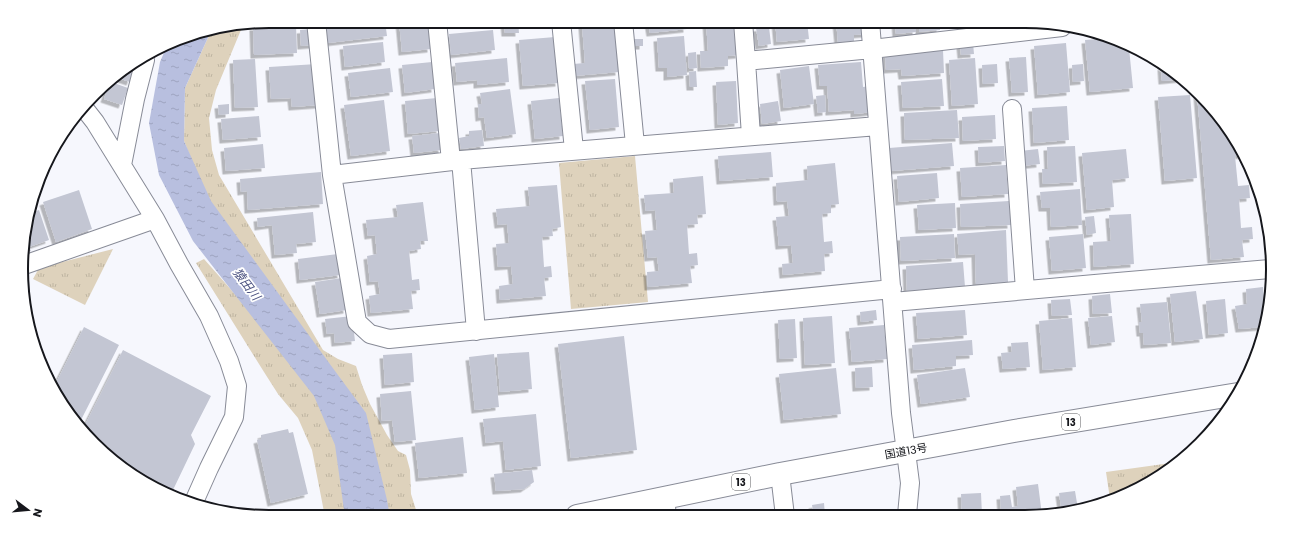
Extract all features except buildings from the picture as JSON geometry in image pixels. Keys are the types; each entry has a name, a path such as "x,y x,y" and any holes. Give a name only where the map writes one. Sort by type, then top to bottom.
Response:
{"highway":[{"name":"国道13号","path":"636,510 666,507 780,474 1014,431 1230,395"}],"street":[{"path":"317,28 332,175 357,322 370,334 389,339 892,296 1025,290 1266,269"},
{"path":"438,28 456,161 476,331"},
{"path":"562,28 574,150"},
{"path":"624,28 635,145"},
{"path":"744,28 751,136"},
{"path":"870,28 901,413 910,483 907,510"},
{"path":"746,60 872,49 1043,29"},
{"path":"122,165 135,99 144,63"},
{"path":"1012,109 1025,290"},
{"path":"87,112 95,122 155,219 209,316 229,361 237,386 234,417 196,498"},
{"path":"332,175 574,150 878,126"},
{"path":"28,263 155,219"},
{"path":"780,474 783,510"}],"green space":[{"path":"241,30 216,90 209,118 212,150 219,175 323,350 338,359 356,366 370,404 387,435 398,451 406,455 410,470 411,494 416,510 383,510 217,223 184,141 185,88 209,36"},
{"path":"635,156 648,302 571,309 559,163"},
{"path":"113,249 85,305 33,279 39,268"},
{"path":"204,259 249,310 331,413 351,510 324,510 312,450 298,418 278,394 196,263"},
{"path":"1167,464 1146,478 1109,495 1106,472"}],"water":[{"name":"猿田川","path":"209,36 185,88 184,141 211,201 366,413 389,510 344,510 335,445 314,396 193,241 159,175 149,123 160,62 164,52 177,46"}]}
